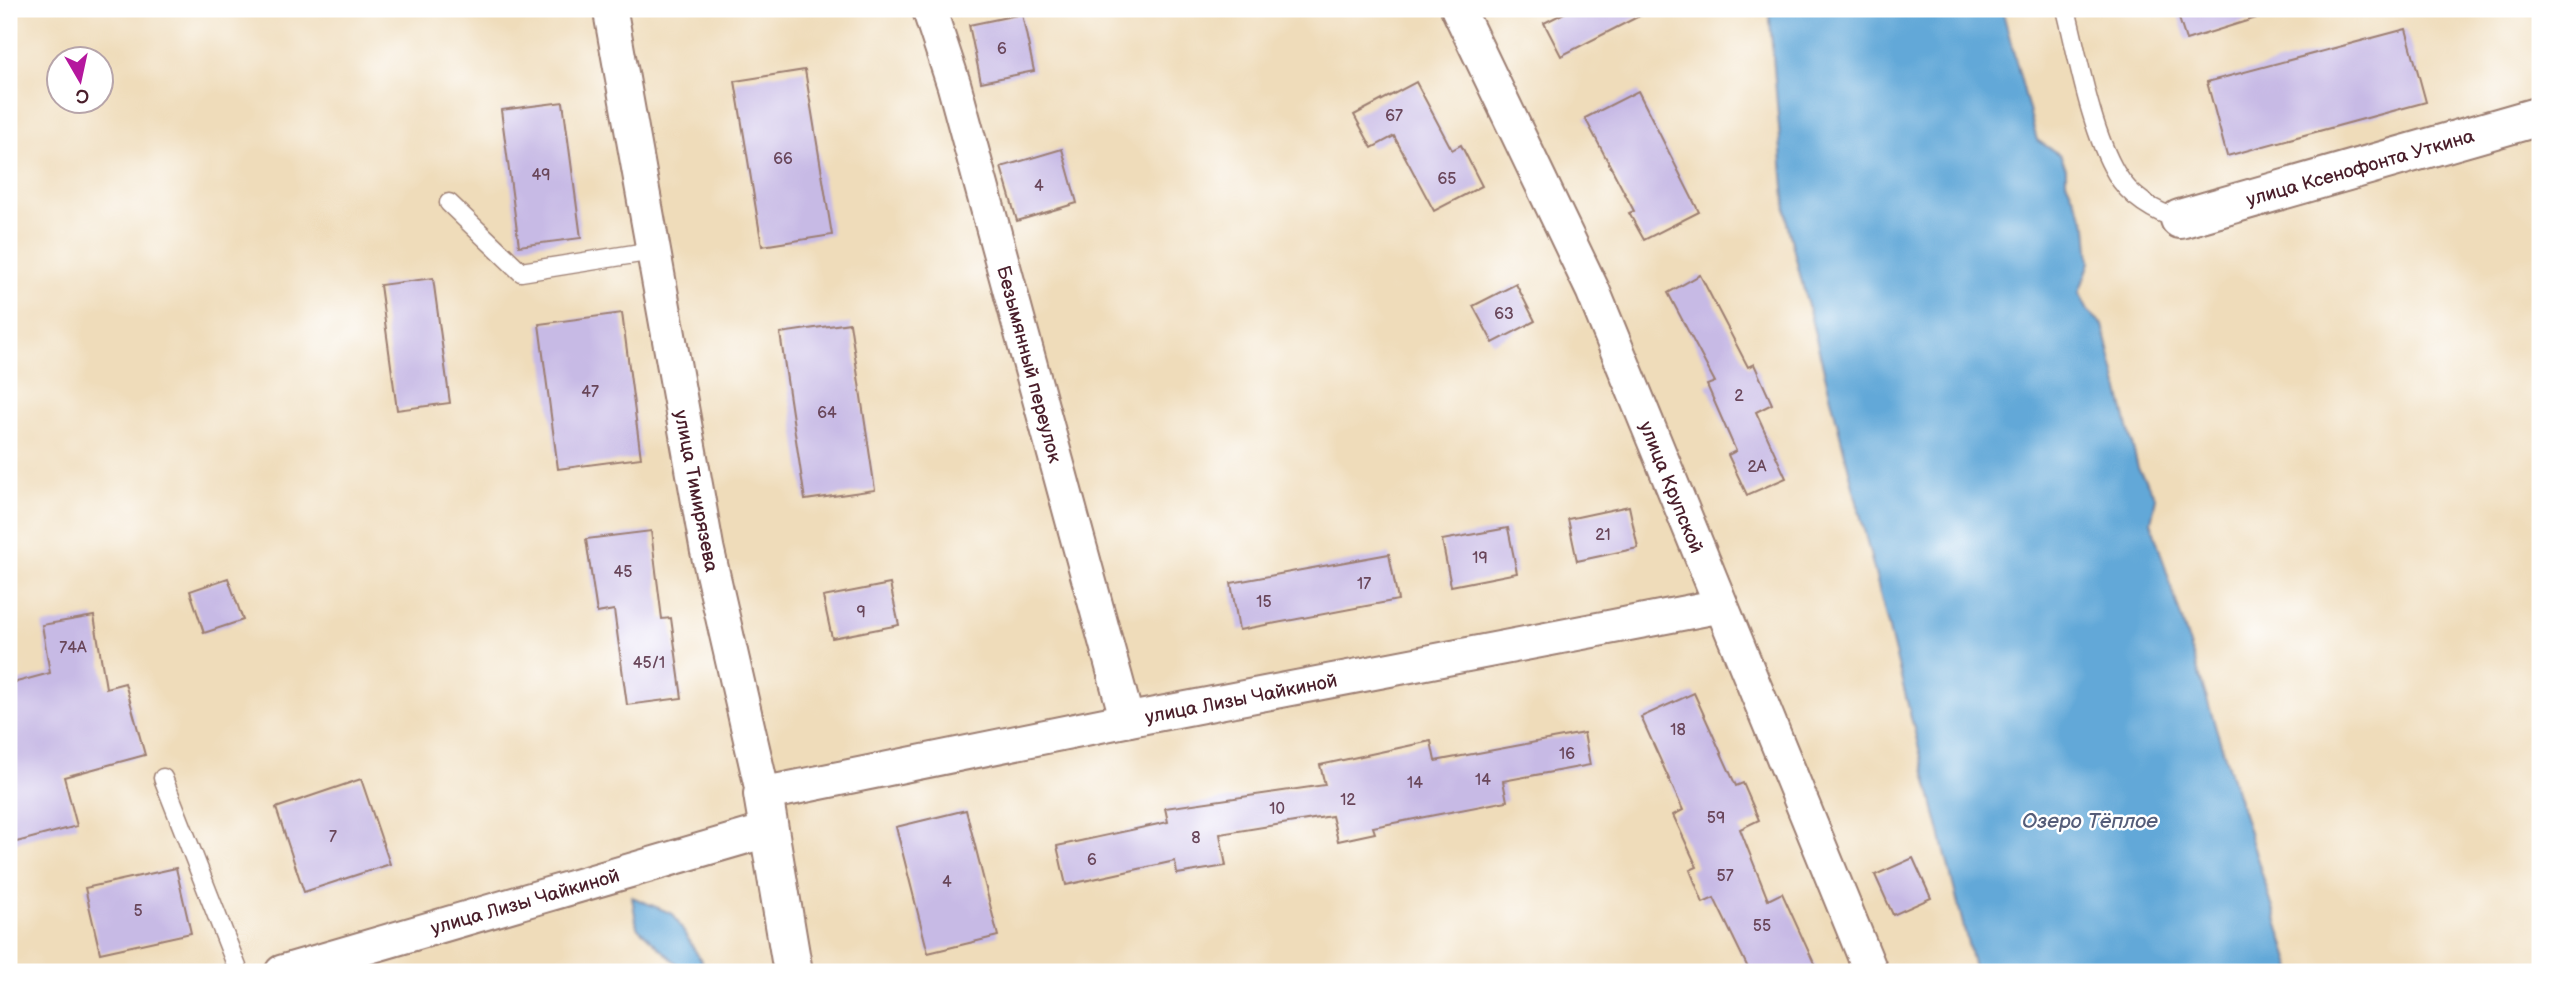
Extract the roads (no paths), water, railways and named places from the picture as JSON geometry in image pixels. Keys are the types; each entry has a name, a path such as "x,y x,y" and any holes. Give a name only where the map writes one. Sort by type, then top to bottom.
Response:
{"street":[{"name":"улица Тимирязева","path":"610,9 707,549 763,794 793,972"},
{"name":"Безымянный переулок","path":"929,9 954,85 1127,720"},
{"name":"улица Крупской","path":"1458,9 1593,291 1871,972"},
{"name":"улица Ксенофонта Уткина","path":"2179,219 2540,116"},
{"name":"улица Лизы Чайкиной","path":"763,794 1127,720 1720,606"},
{"name":"улица Лизы Чайкиной","path":"282,972 769,831"}],"lane":[{"path":"2066,9 2097,130 2116,174 2144,203 2164,215 2179,219"},
{"path":"449,203 521,272 653,251"},
{"path":"163,778 239,972"}],"water":[{"name":"Озеро Тёплое","path":"1769,9 2002,9 2037,140 2060,155 2066,168 2066,181 2087,226 2090,262 2079,293 2088,311 2103,325 2138,468 2156,498 2151,522 2293,972 1975,972 1787,223"},
{"path":"632,897 673,914 708,972 686,972 637,927"}]}
